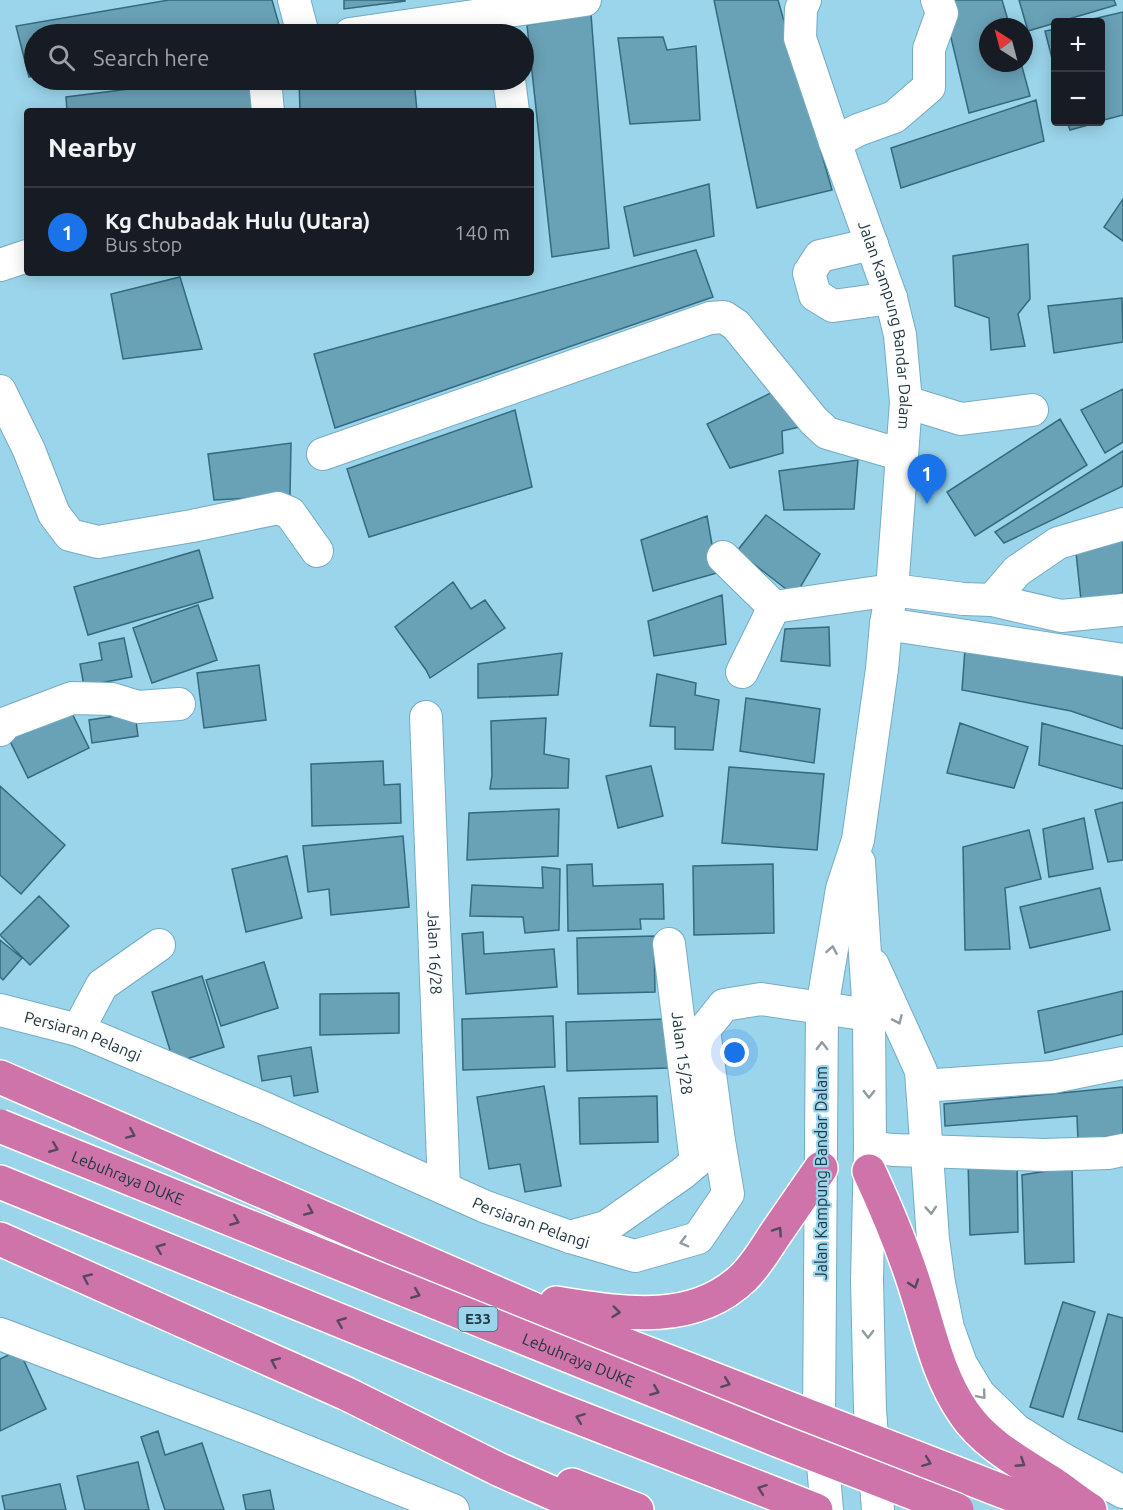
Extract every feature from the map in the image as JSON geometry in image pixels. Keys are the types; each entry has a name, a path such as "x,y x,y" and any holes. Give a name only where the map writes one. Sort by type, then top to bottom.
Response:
{"highway":[{"path":"0,1077 533,1309 1051,1510"},
{"name":"Lebuhraya DUKE","path":"0,1126 777,1440 957,1510"},
{"path":"869,1159 907,1262 945,1380 964,1413 981,1433 1015,1460 1090,1510"},
{"path":"496,1292 618,1312 647,1314 700,1305 722,1295 745,1276 821,1168"},
{"path":"0,1182 547,1405 816,1510"},
{"path":"0,1239 347,1394 637,1510"},
{"path":"347,1394 500,1470 591,1510"}],"street":[{"path":"294,0 300,24"},
{"path":"429,24 501,15 585,0"},
{"name":"Jalan Kampung Bandar Dalam","path":"805,0 801,9 800,38 891,298 900,334 906,402 892,590 882,669 858,840 842,889 822,1008 819,1420 827,1510"},
{"path":"835,142 858,130 894,117 929,87 929,49 942,13 937,0"},
{"path":"266,90 268,108"},
{"path":"510,90 513,108"},
{"path":"872,244 820,256 809,273 815,296 833,306 891,298"},
{"path":"0,264 24,257"},
{"path":"323,454 710,318 724,317 736,325 814,421 827,433 902,455"},
{"path":"0,391 29,450 54,514 70,535 98,542 278,508 290,513 317,551"},
{"path":"906,402 960,419 1032,410"},
{"path":"993,600 1017,571 1058,543 1123,524"},
{"path":"723,557 774,607"},
{"path":"774,607 892,590 993,600 1061,616 1123,610"},
{"path":"742,672 774,607"},
{"path":"886,624 1123,660"},
{"path":"0,730 6,723 72,698 112,699 138,707 179,704"},
{"name":"Jalan 16/28","path":"426,717 444,1188"},
{"name":"Jalan Kampung Bandar Dalam","path":"858,840 869,1015 867,1281 870,1410 878,1510"},
{"name":"Jalan 15/28","path":"669,944 696,1162"},
{"path":"78,1030 102,985 159,945"},
{"path":"865,948 921,1071 933,1239 939,1283 948,1328 961,1364 980,1394 1016,1430 1123,1492"},
{"name":"Persiaran Pelangi","path":"0,1010 78,1030 266,1109 486,1207 570,1237 635,1256 698,1238 728,1194 704,1030 724,1005 761,999 869,1015"},
{"path":"922,1086 1053,1077 1123,1063"},
{"path":"570,1237 606,1227 683,1173 719,1141"},
{"path":"869,1159 893,1150 1044,1155 1108,1153 1123,1150"},
{"path":"0,1334 453,1510"},
{"path":"388,1510 418,1496"}],"building":[{"path":"169,0 272,0 279,24 28,24"},
{"path":"344,0 405,0 405,1 344,9"},
{"path":"714,0 778,0 832,190 757,208"},
{"path":"942,0 1002,0 1007,18 979,18 979,72 1023,72 1030,96 969,113"},
{"path":"1019,0 1114,0 1116,5 1072,18 1051,18 1051,24 1033,30 1033,18 1024,18"},
{"path":"1123,12 1123,115 1105,120 1105,18 1097,18"},
{"path":"591,14 609,248 552,257 534,90 533,24"},
{"path":"24,25 24,57 16,26"},
{"path":"1051,30 1051,54 1045,31"},
{"path":"663,37 667,50 696,46 700,120 630,124 618,38"},
{"path":"122,90 256,90 256,108 67,108 66,97"},
{"path":"299,90 415,90 417,108 300,108"},
{"path":"1036,100 1044,141 901,188 891,148"},
{"path":"1068,126 1084,126 1070,130"},
{"path":"709,184 714,236 634,256 624,207"},
{"path":"1123,199 1123,241 1104,227"},
{"path":"1028,244 1030,299 1018,314 1025,346 991,350 989,318 955,306 953,256"},
{"path":"696,250 713,297 335,428 314,354"},
{"path":"180,277 202,349 123,359 111,294"},
{"path":"1122,298 1123,342 1054,353 1048,306"},
{"path":"1123,389 1123,442 1105,453 1081,410"},
{"path":"777,390 808,425 782,431 783,453 730,468 707,424"},
{"path":"515,410 532,487 369,537 347,469"},
{"path":"1060,419 1087,465 975,536 947,492"},
{"path":"291,443 290,496 214,500 208,454"},
{"path":"1123,451 1123,486 1004,543 995,532"},
{"path":"858,460 854,509 784,510 779,471"},
{"path":"766,515 820,554 795,596 737,551"},
{"path":"707,516 717,573 653,591 641,540"},
{"path":"1123,535 1123,593 1081,600 1075,543"},
{"path":"199,550 213,598 88,635 74,587"},
{"path":"453,582 471,609 485,600 505,628 430,678 395,627"},
{"path":"722,595 726,644 654,656 648,621"},
{"path":"198,605 217,660 152,683 133,628"},
{"path":"829,627 830,666 781,661 785,629"},
{"path":"124,638 132,677 84,686 80,664 102,660 99,643"},
{"path":"965,649 1123,672 1123,729 1071,711 962,690"},
{"path":"562,653 558,695 478,698 478,664"},
{"path":"259,665 266,720 204,728 197,673"},
{"path":"657,674 696,683 695,695 719,700 713,750 675,749 675,727 650,726"},
{"path":"746,698 820,709 814,763 740,751"},
{"path":"67,703 89,748 28,778 6,733"},
{"path":"135,713 138,736 92,743 89,720"},
{"path":"546,718 544,754 569,759 568,788 490,789 491,721"},
{"path":"960,723 1028,747 1014,788 947,773"},
{"path":"1042,723 1123,746 1123,789 1039,765"},
{"path":"383,761 384,785 400,784 401,823 312,826 311,764"},
{"path":"651,766 663,816 618,828 606,776"},
{"path":"729,767 824,774 817,850 722,843"},
{"path":"0,786 65,845 21,894 0,875"},
{"path":"1123,802 1123,860 1108,862 1095,810"},
{"path":"559,809 558,856 467,860 469,813"},
{"path":"1084,818 1093,869 1049,877 1043,829"},
{"path":"1029,830 1041,879 1005,888 1010,949 965,950 963,847"},
{"path":"403,836 409,907 331,915 329,889 308,892 303,846"},
{"path":"287,856 302,918 246,932 232,869"},
{"path":"592,864 593,886 663,884 664,919 640,919 641,929 568,931 567,865"},
{"path":"773,864 774,933 694,935 693,866"},
{"path":"542,867 560,869 559,930 525,933 523,917 470,916 472,885 543,888"},
{"path":"1100,888 1110,930 1030,948 1020,907"},
{"path":"39,896 69,926 30,965 0,935"},
{"path":"483,932 484,954 554,949 557,987 466,994 462,934"},
{"path":"654,936 655,992 578,994 577,938"},
{"path":"0,940 22,958 3,980 0,977"},
{"path":"264,962 278,1008 221,1026 206,980"},
{"path":"202,976 224,1047 174,1063 152,992"},
{"path":"1123,991 1123,1034 1045,1053 1038,1011"},
{"path":"399,993 399,1033 320,1035 320,994"},
{"path":"553,1016 555,1067 463,1070 462,1019"},
{"path":"668,1019 669,1068 567,1071 566,1022"},
{"path":"311,1047 318,1092 294,1096 291,1076 262,1081 258,1056"},
{"path":"544,1086 561,1186 525,1192 520,1164 489,1169 477,1097"},
{"path":"1123,1087 1123,1134 1078,1141 1077,1116 945,1126 944,1104"},
{"path":"657,1096 658,1142 580,1144 579,1098"},
{"path":"968,1161 1017,1162 1018,1232 970,1235"},
{"path":"1072,1167 1074,1262 1025,1264 1022,1175"},
{"path":"1063,1302 1095,1312 1063,1417 1030,1407"},
{"path":"1108,1314 1123,1318 1123,1432 1078,1419"},
{"path":"19,1350 46,1409 0,1431 0,1359"},
{"path":"158,1431 165,1455 202,1443 224,1510 165,1510 141,1437"},
{"path":"138,1462 149,1510 85,1510 77,1476"},
{"path":"60,1484 66,1510 5,1510 2,1496"},
{"path":"270,1490 274,1510 246,1510 243,1495"}],"place":[{"name":"Kg Chubadak Hulu (Utara)","path":"927,504"}]}
